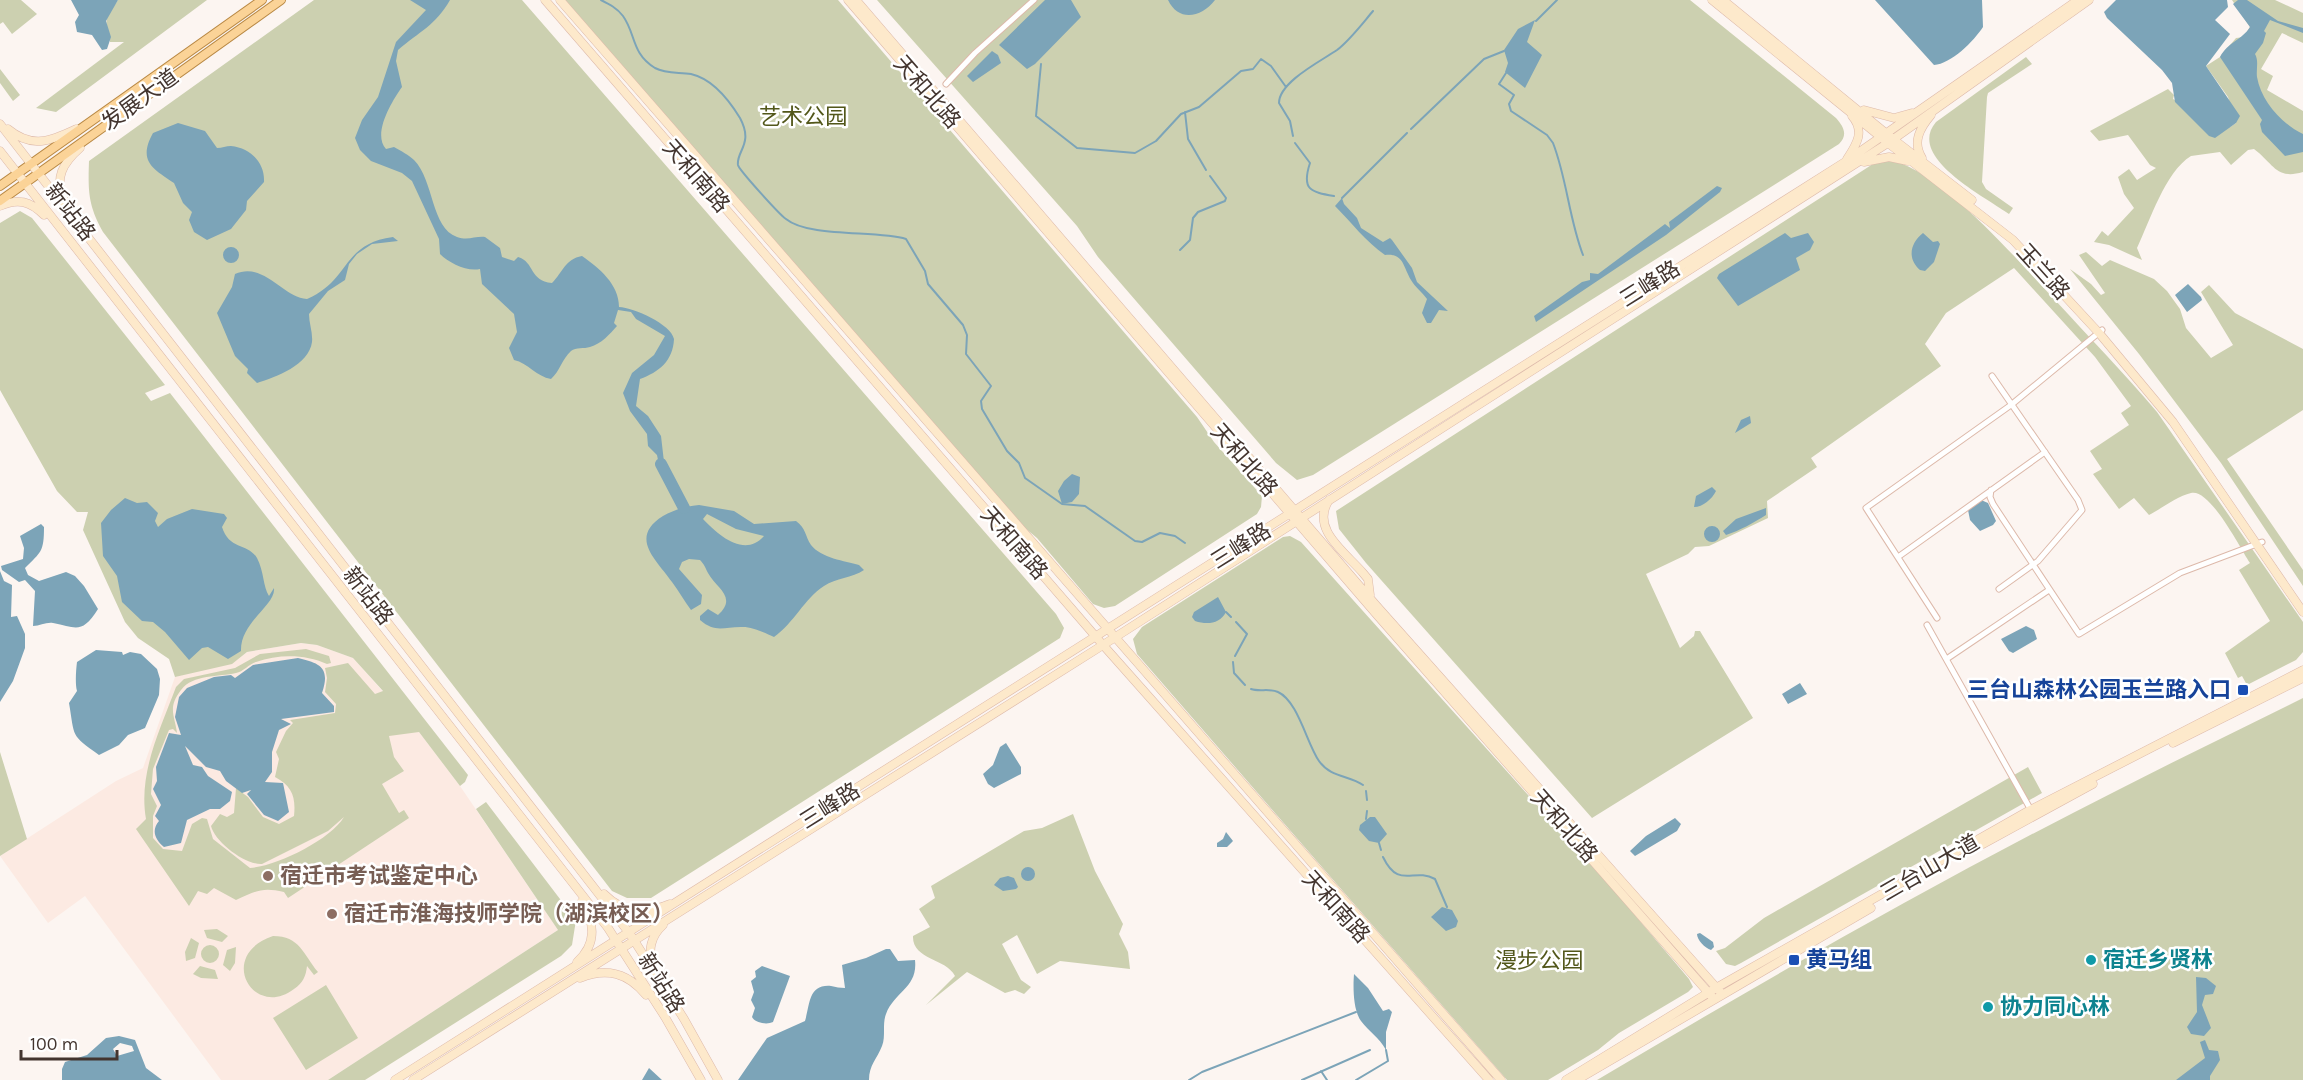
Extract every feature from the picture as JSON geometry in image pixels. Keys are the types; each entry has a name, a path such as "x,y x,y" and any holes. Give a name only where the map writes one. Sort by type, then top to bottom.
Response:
{"main road":[{"name":"发展大道","path":"0,186 262,0"},
{"name":"发展大道","path":"0,203 281,0"}],"street":[{"name":"天和南路","path":"545,0 1096,637 1490,1080"},
{"name":"天和南路","path":"560,0 1501,1080"},
{"name":"天和北路","path":"848,0 1296,516 1716,993"},
{"name":"天和北路","path":"856,0 1296,516 1370,597 1716,993"},
{"path":"946,84 975,53 1034,0"},
{"name":"玉兰路","path":"1712,0 1842,101"},
{"name":"玉兰路","path":"1723,0 1887,138 2016,235 2175,417 2260,543 2303,612"},
{"name":"三峰路","path":"1935,105 2078,0"},
{"name":"三峰路","path":"413,1080 545,992 1096,637 1329,498 1846,165 2089,0"},
{"path":"1842,101 1869,113 1894,118 1908,116 1935,105"},
{"path":"1842,101 1855,120 1860,136 1846,165"},
{"path":"1931,172 1922,158 1917,143 1920,131 1935,105"},
{"path":"0,122 18,137 36,143 47,142 94,120"},
{"name":"新站路","path":"0,122 632,937 678,1009 718,1080"},
{"path":"79,224 60,191 59,175 71,156 100,129"},
{"name":"新站路","path":"0,151 620,944 701,1080"},
{"path":"1846,165 1889,157 1910,162 1931,172"},
{"name":"三峰路","path":"696,896 1103,645 1296,516 1846,165"},
{"path":"0,203 27,202 63,232"},
{"path":"1937,618 1866,508 2012,404 2101,332"},
{"path":"1992,376 2078,500 2082,510 2032,565 1999,589"},
{"path":"1898,557 2045,452"},
{"path":"1991,490 1989,497 2079,634 2181,573 2260,543"},
{"path":"1329,498 1322,511 1323,525 1368,579 1370,597"},
{"name":"玉兰路","path":"2260,543 2303,602"},
{"path":"1948,658 2049,590"},
{"path":"1927,625 1948,658 2032,812"},
{"name":"三台山大道","path":"1566,1080 2032,812 2303,670"},
{"name":"三台山大道","path":"2032,812 2303,678"},
{"path":"580,870 611,901 637,912 696,896"},
{"path":"545,992 585,955 592,937 589,913 568,876"},
{"path":"678,1009 652,961 650,948 656,931 696,896"},
{"path":"545,992 595,972 619,973 640,987 665,1017"},
{"name":"三峰路","path":"395,1080 545,992"},
{"name":"三台山大道","path":"1577,1080 1716,993"}],"shaded area":[{"name":"宿迁市考试鉴定中心","path":"301,643 317,645 353,658 419,732 460,786 558,930 328,1080 221,1080 85,896 48,923 0,856 116,781 143,768 175,677 237,660 247,652"}],"green space":[{"path":"0,0 21,0 37,14 12,34 3,22 0,24"},
{"path":"118,0 207,0 56,112 36,108 124,42 110,42 106,23"},
{"path":"314,0 522,0 1056,614 1064,628 1060,638 651,898 627,898 612,891 103,232 94,214 89,190 89,161"},
{"name":"艺术公园","path":"563,0 838,0 1197,417 1214,442 1262,496 1261,507 1257,514 1115,606 1104,608 1093,604 1037,538 1019,523"},
{"path":"877,0 1690,0 1836,118 1844,134 1839,144 1313,475 1297,480 1276,463 1098,257 1077,226"},
{"path":"2232,0 2275,0 2303,13 2303,43 2282,33 2261,69 2273,76 2267,90 2303,111 2303,172 2287,174 2281,172 2254,149 2248,150 2231,165 2220,152 2191,156 2173,173 2159,198 2137,248 2142,260 2109,245 2094,242 2102,231 2108,236 2134,208 2124,194 2118,177 2129,169 2137,180 2156,168 2150,165 2128,135 2099,141 2090,131 2168,89 2174,95 2173,99 2230,127 2236,123 2228,97 2206,66 2220,57 2236,38 2244,37 2250,27"},
{"path":"2026,57 2032,64 1988,93 1987,97 1982,182 1986,189 2013,208 2009,214 1967,186 1939,162 1931,149 1929,135 1936,122"},
{"path":"0,69 20,95 13,101 0,83"},
{"path":"1887,159 1908,166 1930,180 1977,218 2157,412 2303,622 2303,652 2296,660 2247,685 2242,676 2238,678 2225,653 2270,621 2239,570 2250,563 2215,509 2199,494 2191,493 2180,497 2149,515 2134,498 2119,509 2093,474 2102,469 2090,451 2129,425 2121,413 2131,406 2095,357 2014,268 1946,313 1925,344 1941,366 1811,458 1817,467 1767,501 1768,518 1709,546 1695,547 1688,554 1646,574 1680,648 1694,636 1695,631 1700,631 1753,718 1592,818 1366,563 1339,529 1336,511 1876,162"},
{"path":"20,211 32,218 165,385 145,393 151,401 170,393 468,775 460,786 419,732 389,736 394,757 404,771 382,784 399,813 404,810 409,818 288,898 284,892 264,890 236,900 214,888 207,894 198,891 189,906 136,829 146,819 144,802 148,768 157,736 176,687 184,679 235,668 260,654 306,649 329,656 331,663 327,664 310,658 292,656 265,659 239,672 192,681 181,690 174,702 173,712 177,733 173,729 169,730 153,769 151,794 157,806 153,816 153,838 163,849 182,851 192,824 202,818 207,819 213,839 250,868 288,857 315,843 337,826 344,817 328,831 262,864 239,857 218,839 211,826 220,814 227,817 234,813 236,788 248,797 263,817 279,824 294,816 292,793 275,777 279,759 276,752 286,731 293,723 290,720 335,713 336,704 325,692 327,678 325,668 348,663 375,694 383,691 353,658 317,645 301,643 247,652 232,664 175,677 169,659 138,638 125,622 83,530 88,512 77,512 57,491 0,390 0,223"},
{"path":"2086,252 2102,266 2110,260 2154,279 2167,291 2180,309 2186,328 2211,358 2233,345 2201,292 2209,285 2235,313 2303,349 2303,410 2227,459 2303,570 2303,586 2221,463 2139,354 2070,269 2091,284 2101,295 2105,293 2079,255"},
{"name":"漫步公园","path":"1290,536 1301,542 1617,894 1689,979 1693,987 1688,992 1619,1033 1598,1050 1548,1080 1507,1080 1137,654 1133,639 1142,627 1283,537"},
{"path":"2303,698 2303,1080 1597,1080 1919,895 2139,779"},
{"path":"0,752 27,839 0,856"},
{"path":"2028,767 2042,793 1735,966 1726,964 1716,951 1725,948 1764,918"},
{"path":"486,802 576,920 572,945 561,956 365,1080 328,1080 558,930 476,809"},
{"path":"1073,814 1095,871 1123,924 1119,934 1128,952 1130,969 1060,961 1037,974 1017,935 1002,944 1021,980 1031,987 1024,994 1015,990 1005,993 967,972 926,1005 955,976 951,970 923,954 914,944 913,936 930,927 919,909 935,898 931,886 1024,831 1042,828"},
{"path":"217,929 228,936 222,942 207,938 204,930"},
{"path":"273,936 289,939 300,947 318,972 314,975 307,966 304,979 294,989 279,996 265,996 254,991 247,981 244,969 246,957 256,945"},
{"path":"191,938 199,943 195,958 186,961 185,952"},
{"path":"210,945 216,948 219,954 216,960 210,963 204,960 201,954 204,948"},
{"path":"236,947 235,963 230,971 223,965 227,950"},
{"path":"200,966 215,970 218,979 201,978 193,974"},
{"path":"326,985 358,1038 306,1070 273,1018"}],"water":[{"path":"71,0 118,0 106,21 111,37 107,49 102,50 92,35 77,32 75,22 79,15"},
{"path":"410,0 450,0 433,22 398,50 396,61 402,87 393,100 382,126 382,143 386,149 394,147 407,155 421,169 437,214 449,232 461,238 485,237 500,248 502,257 514,261 518,257 523,259 539,279 545,282 552,283 568,263 582,256 607,277 616,291 619,307 634,310 651,318 671,333 674,339 671,354 664,365 640,379 636,406 648,416 661,436 664,462 659,465 657,455 648,446 647,434 630,411 623,393 632,373 654,355 665,336 636,319 631,312 618,310 614,323 617,326 594,346 571,351 551,379 541,376 514,360 509,348 517,332 514,314 482,284 480,269 458,266 440,254 439,239 412,181 402,173 371,161 360,150 355,138 362,120 378,97 396,42 426,10"},
{"path":"1045,0 1071,0 1081,17 1035,64 1027,69 999,45"},
{"path":"1168,0 1215,0 1197,14 1184,15 1178,12"},
{"path":"1875,0 1982,0 1983,27 1974,39 1955,56 1941,64 1934,65"},
{"path":"2116,0 2227,0 2228,7 2215,20 2230,34 2206,66 2240,116 2236,123 2215,138 2209,136 2175,102 2172,83 2162,70 2107,18 2104,12"},
{"path":"2238,0 2247,0 2278,21 2303,28 2303,33 2270,20 2264,31 2266,33 2263,43 2255,54 2257,77 2263,95 2280,118 2303,134 2303,152 2285,156 2262,132 2260,124 2262,120 2220,57 2250,27 2233,4"},
{"path":"1535,20 1527,42 1542,55 1525,88 1505,72 1508,63 1504,50 1518,29"},
{"path":"992,51 998,55 1001,63 973,82 967,76"},
{"path":"178,123 205,131 217,148 238,147 250,153 259,163 264,175 264,182 247,201 246,210 231,229 207,240 194,232 189,220 192,212 183,203 174,183 154,169 147,158 148,143 153,133"},
{"path":"1717,186 1722,188 1720,192 1666,235 1536,322 1534,316 1582,282 1590,280 1590,273 1598,274 1665,224 1670,228 1669,222"},
{"path":"1342,198 1344,204 1357,218 1361,228 1383,242 1390,238 1392,240 1412,268 1417,282 1448,311 1439,310 1431,323 1427,323 1422,313 1427,299 1413,283 1402,262 1396,256 1385,255 1359,232 1335,206"},
{"path":"1785,233 1791,238 1808,233 1814,242 1810,250 1796,258 1800,270 1738,306 1717,278 1719,274"},
{"path":"1923,233 1933,242 1938,241 1940,244 1934,262 1925,271 1916,266 1912,256 1915,241"},
{"path":"393,237 398,241 372,244 357,254 349,264 345,280 328,291 309,314 312,342 305,357 290,369 257,383 247,373 248,369 235,356 217,313 232,287 235,274 245,271 255,272 290,293 307,299 332,282 355,255 364,247 376,241"},
{"path":"231,247 237,249 239,255 237,261 231,263 225,261 223,255 225,249"},
{"path":"2188,284 2202,300 2187,312 2175,295"},
{"path":"1750,416 1751,423 1735,433 1741,420"},
{"path":"1072,474 1080,477 1079,494 1072,502 1062,504 1058,491"},
{"path":"1712,487 1716,491 1712,497 1704,504 1694,507 1696,496"},
{"path":"125,498 137,503 147,502 158,513 155,521 158,527 167,519 192,509 224,514 227,518 222,527 225,534 257,558 269,596 274,588 270,601 246,631 241,651 228,659 208,647 202,648 189,660 165,632 153,622 142,621 122,602 117,576 103,556 101,523"},
{"path":"1981,500 1988,503 1996,521 1993,525 1980,531 1970,520 1968,510"},
{"path":"699,505 734,511 754,524 796,521 802,526 815,549 834,558 859,565 864,570 834,581 817,591 774,637 749,628 710,627 700,620 700,616 708,609 718,615 724,609 726,598 703,563 700,560 689,559 682,562 679,569 702,595 701,604 691,610 653,557 647,541 648,532 653,524 663,516","holes":["707,514 736,529 764,536 757,542 741,545 724,538 703,519"]},
{"path":"1766,508 1766,515 1747,526 1726,535 1723,531 1736,519"},
{"path":"41,524 44,527 42,547 38,555 25,568 28,575 39,581 66,572 75,576 98,609 83,626 74,627 50,623 33,626 35,591 25,580 19,582 2,570 1,566 23,559 24,548 20,536"},
{"path":"1709,526 1715,526 1720,534 1718,540 1709,542 1704,537 1704,531"},
{"path":"0,571 4,581 12,585 11,617 17,616 25,634 25,648 13,681 0,702"},
{"path":"1218,597 1226,612 1223,616 1213,622 1195,621 1192,617 1194,612"},
{"path":"2026,626 2034,630 2037,639 2013,653 2009,651 2001,639"},
{"path":"96,650 122,652 123,655 130,652 141,654 157,669 160,679 159,695 145,728 128,735 119,745 99,755 75,734 69,703 77,691 77,662"},
{"path":"298,658 317,664 324,672 322,693 334,706 334,712 281,719 291,724 279,730 272,752 272,772 265,782 283,783 289,812 278,821 264,815 247,794 251,790 242,793 226,781 220,771 206,767 185,746 193,765 202,767 208,776 232,792 230,801 220,809 210,809 187,820 181,843 164,847 155,835 155,828 159,821 155,816 161,805 153,789 157,781 156,767 169,733 181,735 175,717 179,697 187,688 214,677 231,675 235,678 253,665"},
{"path":"1800,683 1807,694 1788,704 1782,694"},
{"path":"1006,743 1021,767 1021,774 994,788 988,784 983,774 993,765 1000,747"},
{"path":"1370,817 1375,817 1387,834 1379,843 1369,841 1359,830 1360,825"},
{"path":"1675,818 1681,824 1677,831 1635,856 1630,851 1646,836"},
{"path":"1226,832 1233,841 1227,847 1217,847 1217,843 1223,839"},
{"path":"1025,867 1031,867 1035,874 1031,881 1025,881 1021,877 1021,871"},
{"path":"1008,876 1014,878 1018,887 1016,889 1003,891 994,885 1000,878"},
{"path":"1442,907 1452,910 1458,921 1456,927 1446,931 1431,917"},
{"path":"1700,933 1713,942 1714,947 1711,950 1700,941 1697,934"},
{"path":"890,949 898,961 915,960 915,969 910,983 886,1014 883,1042 872,1066 869,1080 738,1080 767,1038 805,1021 811,997 818,988 831,986 845,988 842,965"},
{"path":"762,966 790,976 773,1022 768,1023 758,1022 752,1017 755,1008 751,1000 754,992 751,981 756,977 755,971"},
{"path":"1354,974 1368,988 1383,1011 1389,1009 1392,1012 1386,1032 1386,1050 1358,1016 1354,998"},
{"path":"2196,977 2206,978 2216,986 2213,994 2205,995 2202,1005 2211,1028 2204,1036 2191,1034 2187,1027 2197,1012"},
{"path":"119,1036 135,1040 146,1068 162,1080 62,1080 62,1069 65,1062 87,1055 106,1038","holes":["120,1043 132,1046 134,1051 117,1056 113,1049"]},
{"path":"2205,1040 2209,1050 2218,1051 2220,1060 2210,1080 2176,1080 2205,1058 2200,1042"},
{"path":"649,1068 662,1080 642,1080"}],"waterway":[{"path":"601,0 616,8 623,16 638,50 647,62 664,71 691,74 706,80 731,104 740,118 745,134 738,165 786,219 811,229 906,239 925,271 928,284 963,325 967,335 966,354 991,386 981,401 982,409 1007,451 1019,463 1025,478 1062,504 1085,506 1135,541 1142,542 1160,533 1175,536 1185,543"},
{"path":"1536,21 1557,0"},
{"path":"1293,136 1290,121 1279,103 1286,87 1302,73 1342,46 1373,11"},
{"path":"1411,129 1484,59 1504,51"},
{"path":"1041,64 1036,116 1077,148 1135,153 1156,141 1181,114 1199,107 1241,71 1253,69 1261,59 1271,66 1286,87"},
{"path":"1506,73 1499,84 1514,95 1509,104 1511,111 1547,135 1553,143 1583,255"},
{"path":"1185,112 1188,139 1206,170"},
{"path":"1342,198 1407,133"},
{"path":"1295,143 1310,163 1307,179 1310,188 1319,193 1334,196"},
{"path":"1180,250 1190,240 1193,218 1198,212 1225,201 1226,198 1210,176"},
{"path":"661,464 684,508"},
{"path":"1226,612 1231,617"},
{"path":"1235,656 1247,634 1236,622"},
{"path":"1233,662 1234,673 1245,685"},
{"path":"1251,689 1275,691 1285,697 1297,713 1315,754 1324,767 1363,785"},
{"path":"1366,791 1367,800"},
{"path":"1366,819 1367,811"},
{"path":"1379,843 1381,850"},
{"path":"1383,857 1395,873 1435,879 1447,907"},
{"path":"1189,1080 1202,1072 1356,1012"},
{"path":"1302,1080 1370,1050"},
{"path":"1356,1080 1388,1061 1386,1050"},
{"path":"1321,1071 1327,1080"}],"place":[{"name":"三台山森林公园玉兰路入口","path":"2243,690"},
{"name":"宿迁市考试鉴定中心","path":"268,876"},
{"name":"宿迁市淮海技师学院（湖滨校区）","path":"332,914"},
{"name":"黄马组","path":"1794,960"},
{"name":"宿迁乡贤林","path":"2091,960"},
{"name":"协力同心林","path":"1988,1007"}]}
